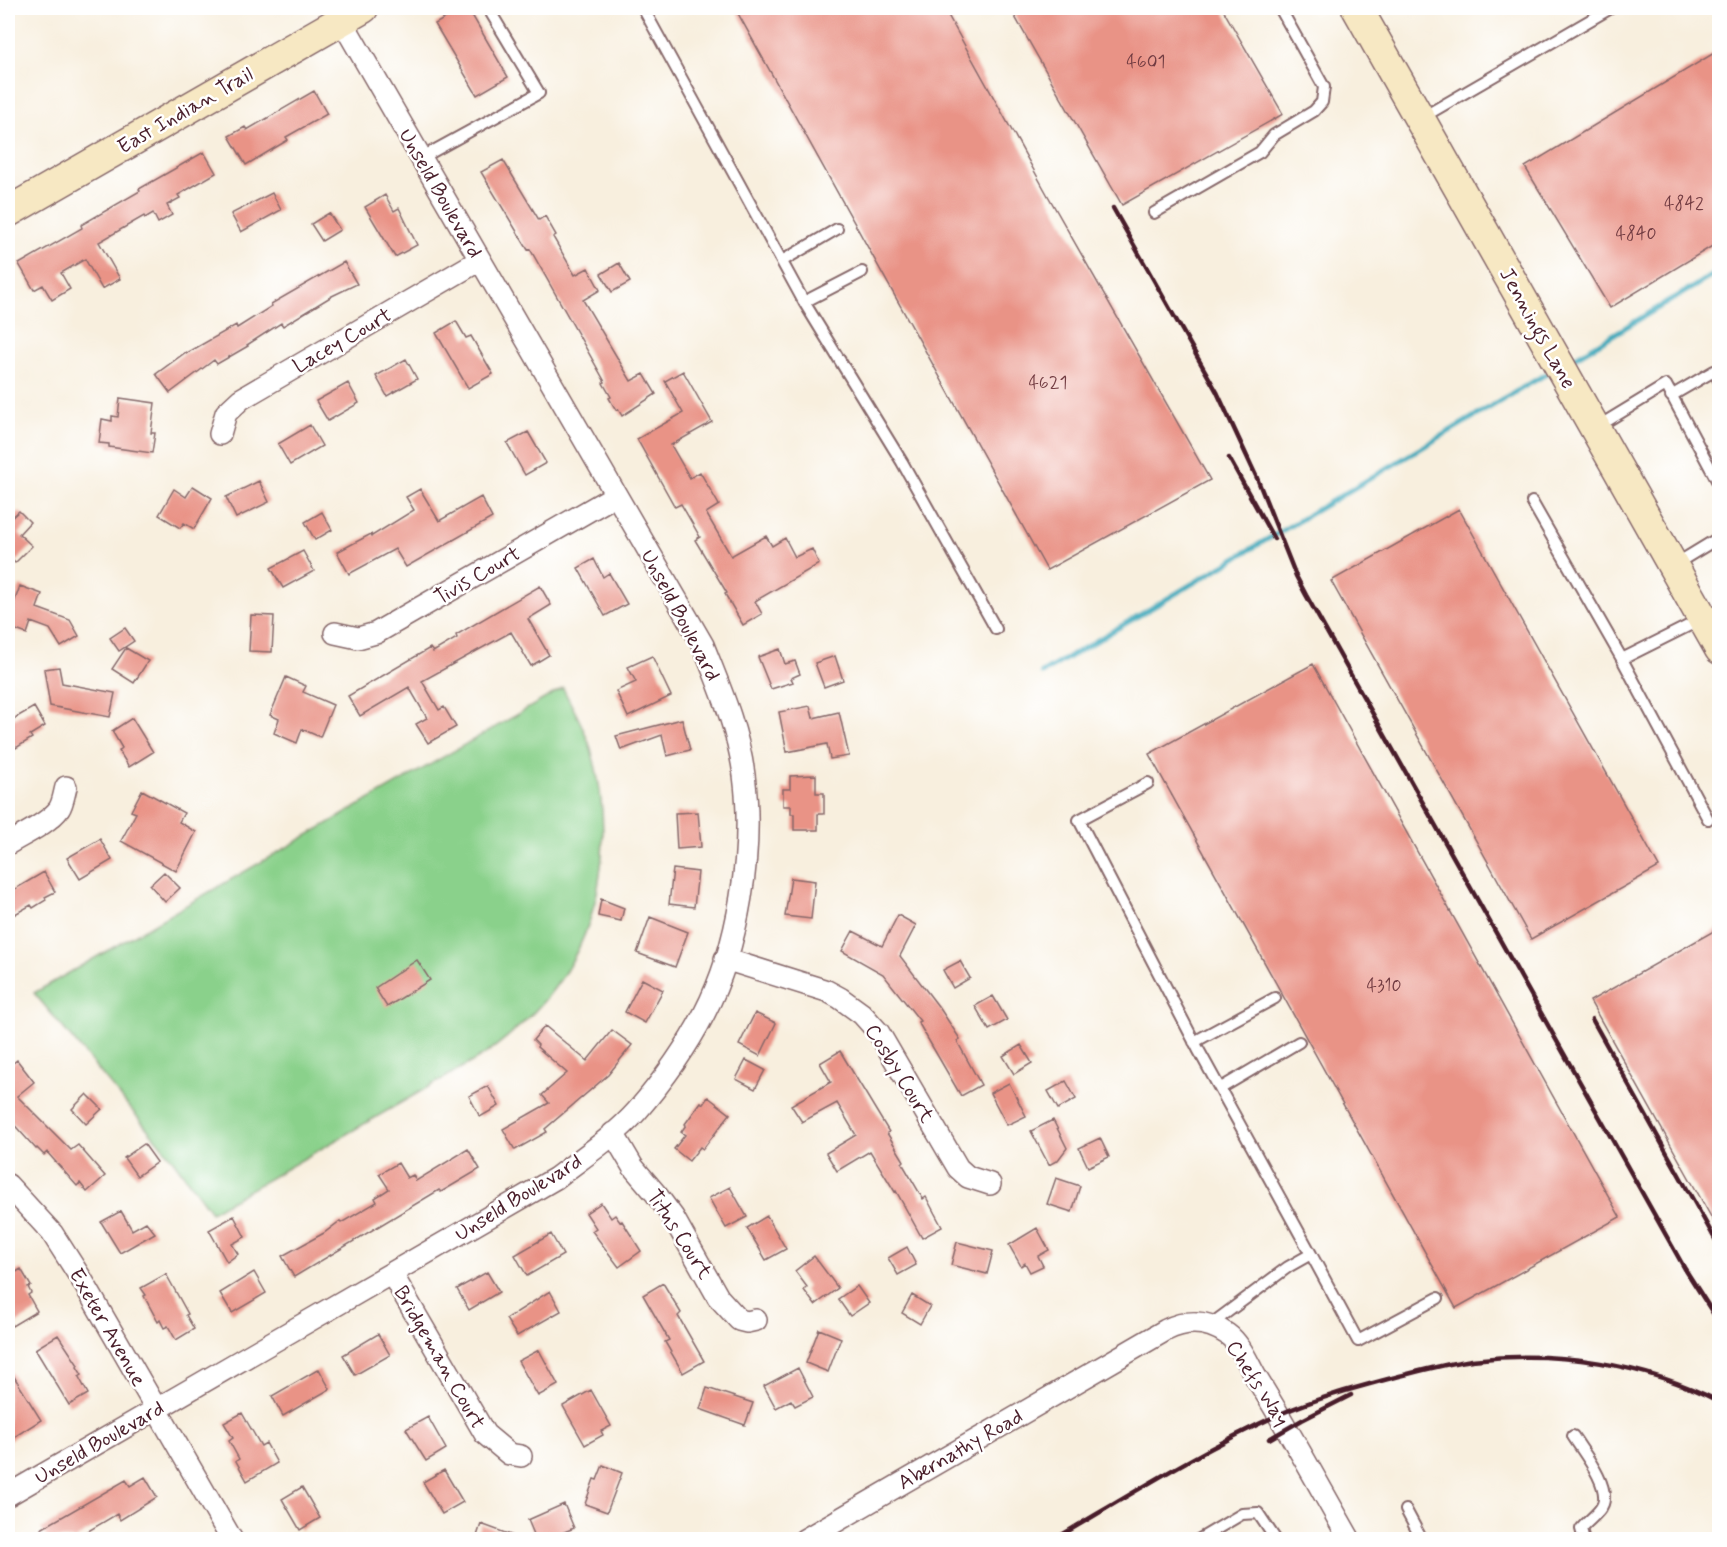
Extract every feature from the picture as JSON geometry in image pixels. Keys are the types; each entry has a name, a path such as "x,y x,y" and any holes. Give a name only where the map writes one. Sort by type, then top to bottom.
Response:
{"street":[{"name":"Jennings Lane","path":"1357,8 1719,650"},
{"name":"Unseld Boulevard","path":"8,1495 556,1178 635,1113 673,1065 704,1014 732,938 744,876 747,845 744,775 733,724 703,645 421,158 346,12"},
{"name":"East Indian Trail","path":"8,212 346,12"},
{"name":"Lacey Court","path":"220,434 226,413 241,399 480,260"},
{"name":"Tivis Court","path":"335,633 358,638 376,633 616,495"},
{"path":"8,844 39,826 58,811 66,786"},
{"name":"Cosby Court","path":"725,959 826,991 862,1014 879,1033 951,1158 968,1177 990,1184"},
{"name":"Titus Court","path":"613,1133 633,1167 673,1217 718,1297 740,1320 747,1322 756,1320"},
{"name":"Exeter Avenue","path":"8,1185 52,1233 82,1280 232,1539"},
{"name":"Bridgeman Court","path":"392,1274 485,1434 509,1454 521,1456"},
{"name":"Chefs Way","path":"1115,1359 1177,1324 1189,1322 1210,1325 1229,1335 1280,1414 1350,1539"},
{"name":"Abernathy Road","path":"804,1539 1115,1359"}],"lane":[{"path":"421,158 539,93 488,8"},
{"path":"643,8 804,302 902,462 996,629"},
{"path":"1154,213 1260,152 1274,135 1314,111 1322,102 1324,87 1280,8"},
{"path":"1420,119 1611,8"},
{"path":"782,261 837,230"},
{"path":"804,302 862,272"},
{"path":"1671,396 1714,371 1719,382"},
{"path":"1595,429 1666,386 1714,464 1719,486"},
{"path":"1532,502 1622,659 1708,819"},
{"path":"1672,566 1719,537"},
{"path":"1622,659 1702,618"},
{"path":"1148,783 1079,820 1194,1042 1358,1341 1438,1298"},
{"path":"1194,1042 1275,998"},
{"path":"1221,1088 1299,1042"},
{"path":"1210,1325 1288,1267 1311,1254"},
{"path":"1573,1436 1601,1481 1605,1494 1603,1506 1581,1528 1584,1539"},
{"path":"1406,1510 1422,1539"},
{"path":"1198,1539 1242,1514 1258,1514 1276,1539"}],"green space":[{"path":"563,688 590,746 597,774 603,832 602,861 590,919 580,946 558,983 529,1017 484,1055 211,1212 170,1156 34,993"}],"building":[{"path":"463,8 468,8 508,77 477,95 435,24"},
{"path":"735,8 944,8 1210,480 1047,570"},
{"path":"1010,8 1222,8 1283,114 1122,205"},
{"path":"1719,50 1719,242 1610,308 1525,167"},
{"path":"314,91 327,114 286,137 288,140 246,165 229,136 245,127 247,130"},
{"path":"204,152 216,173 178,195 180,198 167,205 172,215 158,223 153,213 145,218 144,216 99,242 120,279 102,289 85,259 61,273 70,289 52,300 43,285 34,290 19,264 82,228 81,225 140,191 139,189"},
{"path":"503,160 539,220 545,216 556,235 553,237 575,275 588,268 600,290 583,300 631,381 644,374 656,394 622,416 609,398 611,397 603,383 605,382 530,249 528,250 481,172"},
{"path":"272,193 281,210 241,232 231,214"},
{"path":"385,195 394,211 399,208 417,245 395,257 365,207"},
{"path":"329,213 340,230 322,241 311,224"},
{"path":"344,262 357,284 332,296 283,326 281,323 217,364 214,360 170,393 156,374 186,352 236,325 237,328 272,306 271,304"},
{"path":"619,263 630,282 612,292 601,274"},
{"path":"456,321 466,338 471,336 493,374 468,388 436,333"},
{"path":"406,359 417,379 387,396 376,376"},
{"path":"683,371 712,422 671,445 690,478 700,472 719,505 706,513 731,556 766,536 772,546 785,538 795,557 812,549 819,564 755,601 762,614 743,625 725,594 727,593 695,540 700,537 681,504 675,507 637,439 683,413 665,381"},
{"path":"348,383 359,403 328,421 316,401"},
{"path":"120,398 155,403 151,433 155,433 152,453 109,447 109,444 99,443 102,419 112,421 112,416 118,417"},
{"path":"310,425 322,446 290,465 278,444"},
{"path":"528,432 546,463 525,475 507,443"},
{"path":"259,481 269,502 236,518 226,497"},
{"path":"193,486 212,498 194,529 184,523 180,528 159,515 174,489 186,497"},
{"path":"420,489 439,521 481,497 492,518 406,567 395,549 349,574 337,552 371,534 372,536 414,510 406,497"},
{"path":"1459,509 1659,867 1531,939 1331,581"},
{"path":"19,511 30,522 19,534 32,546 15,563 8,556 8,521"},
{"path":"322,512 332,530 315,540 305,522"},
{"path":"303,551 314,571 283,588 271,568"},
{"path":"594,559 603,577 609,573 627,604 605,616 578,568"},
{"path":"20,586 42,594 37,608 70,620 79,636 61,647 50,629 31,622 27,634 8,627 8,620"},
{"path":"540,586 551,605 528,619 549,655 531,666 511,632 422,681 439,710 444,707 456,727 428,743 416,724 427,718 409,687 360,716 348,696 430,648 433,652 457,638 456,635"},
{"path":"251,615 274,616 272,652 249,651"},
{"path":"125,628 134,641 119,651 110,638"},
{"path":"126,648 148,661 134,683 112,669"},
{"path":"780,649 785,664 795,661 800,674 791,678 793,682 771,689 758,657"},
{"path":"652,656 671,696 628,717 616,691 636,682 628,667"},
{"path":"835,656 843,680 824,687 815,663"},
{"path":"1313,664 1620,1217 1456,1308 1149,754"},
{"path":"59,667 62,683 115,693 110,717 50,706 44,669"},
{"path":"286,677 306,686 303,692 333,705 320,737 302,729 297,743 274,733 279,719 270,715"},
{"path":"810,706 813,718 839,712 849,756 830,759 827,744 787,752 779,712"},
{"path":"34,707 45,726 30,735 32,738 16,748 14,744 8,748 8,722"},
{"path":"132,718 153,752 129,767 119,751 122,748 112,731"},
{"path":"682,719 690,750 667,756 662,735 621,750 616,736"},
{"path":"816,775 816,793 824,793 824,814 818,814 818,830 794,830 794,814 791,814 791,806 783,806 783,789 790,789 790,776"},
{"path":"142,790 184,813 179,822 196,832 176,871 121,841 136,813 131,811"},
{"path":"698,812 701,847 677,849 675,813"},
{"path":"100,839 112,860 80,879 67,858"},
{"path":"673,869 698,872 694,907 669,904"},
{"path":"44,872 55,892 45,897 46,900 33,908 31,905 8,918 8,893"},
{"path":"164,872 180,888 165,902 150,885"},
{"path":"791,878 815,881 811,919 785,916"},
{"path":"601,899 624,908 621,921 598,916"},
{"path":"898,915 916,925 900,956 960,1039 957,1041 981,1085 961,1096 918,1022 920,1021 883,974 842,951 853,931 882,946"},
{"path":"650,917 688,932 675,967 637,953"},
{"path":"1719,928 1719,1231 1590,1001"},
{"path":"417,960 430,980 387,1007 375,988"},
{"path":"960,961 970,978 953,988 943,970"},
{"path":"642,979 663,990 645,1023 625,1012"},
{"path":"993,996 1007,1020 989,1030 975,1006"},
{"path":"755,1013 776,1023 760,1056 739,1045"},
{"path":"545,1026 587,1061 612,1030 632,1045 608,1075 545,1129 547,1132 515,1150 503,1129 549,1103 542,1095 567,1073 537,1047 538,1045 533,1040"},
{"path":"1021,1045 1032,1063 1014,1074 1003,1056"},
{"path":"840,1051 889,1132 887,1133 904,1161 902,1163 923,1199 926,1197 942,1227 922,1238 870,1151 837,1171 826,1153 856,1135 837,1103 802,1122 791,1105 831,1082 820,1063"},
{"path":"17,1060 34,1082 17,1096 71,1150 78,1145 105,1176 87,1192 80,1183 77,1186 47,1152 44,1155 36,1149 8,1118 8,1067"},
{"path":"746,1060 765,1070 755,1089 736,1079"},
{"path":"1066,1081 1076,1099 1058,1109 1048,1091"},
{"path":"1009,1083 1026,1116 1007,1125 990,1093"},
{"path":"488,1086 499,1106 480,1117 469,1096"},
{"path":"87,1094 102,1109 86,1124 72,1109"},
{"path":"708,1097 730,1114 703,1149 700,1147 689,1161 674,1149 685,1135 681,1132 685,1124 701,1102 703,1104"},
{"path":"1053,1120 1067,1148 1058,1160 1049,1165 1031,1131"},
{"path":"1100,1138 1109,1157 1088,1167 1079,1148"},
{"path":"144,1144 157,1162 137,1176 124,1158"},
{"path":"468,1149 480,1169 441,1192 439,1190 294,1277 282,1256 377,1202 375,1198 389,1189 379,1174 398,1163 407,1178 413,1175 416,1181"},
{"path":"1056,1178 1080,1186 1072,1212 1047,1204"},
{"path":"730,1187 747,1217 726,1228 709,1198"},
{"path":"601,1203 611,1218 615,1215 620,1222 622,1221 641,1251 619,1267 592,1231 596,1228 586,1213"},
{"path":"121,1211 132,1230 146,1222 155,1233 120,1253 101,1222"},
{"path":"234,1216 245,1237 232,1244 238,1254 227,1262 209,1230"},
{"path":"767,1216 786,1249 766,1260 747,1228"},
{"path":"1037,1228 1049,1250 1038,1256 1043,1266 1030,1272 1025,1263 1021,1266 1009,1245"},
{"path":"551,1234 563,1255 527,1276 515,1255"},
{"path":"957,1242 993,1251 987,1274 951,1265"},
{"path":"907,1247 916,1265 898,1275 888,1258"},
{"path":"814,1256 838,1288 815,1305 804,1290 807,1287 795,1271"},
{"path":"21,1269 31,1286 28,1287 31,1293 28,1295 37,1311 12,1326 8,1319 8,1277"},
{"path":"254,1272 266,1293 232,1313 220,1293"},
{"path":"487,1272 499,1292 469,1310 457,1289"},
{"path":"166,1274 194,1329 176,1340 168,1326 164,1328 160,1320 158,1322 141,1288"},
{"path":"663,1283 681,1313 678,1316 704,1361 683,1373 665,1342 669,1340 643,1295"},
{"path":"857,1286 869,1303 850,1316 838,1299"},
{"path":"550,1291 561,1311 517,1336 506,1319"},
{"path":"912,1295 930,1306 920,1324 902,1313"},
{"path":"819,1329 841,1338 828,1372 806,1363"},
{"path":"378,1334 390,1355 355,1375 343,1355"},
{"path":"58,1335 78,1365 82,1375 79,1377 88,1394 69,1405 35,1349"},
{"path":"539,1350 558,1385 538,1396 518,1361"},
{"path":"8,1367 41,1420 8,1441"},
{"path":"798,1368 813,1397 795,1406 791,1400 776,1408 764,1386"},
{"path":"319,1369 330,1389 283,1416 272,1396"},
{"path":"707,1388 753,1403 745,1425 700,1409"},
{"path":"591,1390 611,1426 601,1431 603,1435 585,1445 563,1406"},
{"path":"242,1413 261,1446 266,1443 277,1463 247,1481 236,1461 239,1459 229,1441 233,1438 224,1423"},
{"path":"428,1417 446,1449 426,1461 406,1429"},
{"path":"603,1465 622,1473 607,1512 585,1504 594,1479 597,1480"},
{"path":"444,1470 463,1502 442,1514 423,1482"},
{"path":"145,1477 157,1497 120,1520 117,1514 75,1539 48,1539 41,1529 126,1480 130,1486"},
{"path":"302,1487 320,1518 300,1530 282,1499"},
{"path":"564,1504 574,1528 547,1539 536,1539 528,1520"},
{"path":"481,1524 519,1538 519,1539 476,1539"}],"waterway":[{"path":"1574,358 1720,271"},
{"path":"1042,673 1546,374"}],"railway":[{"path":"1113,208 1217,392 1257,478 1296,576 1306,595 1685,1269 1720,1324"},
{"path":"1229,458 1274,539"},
{"path":"1592,1019 1720,1248"},
{"path":"1053,1540 1193,1458 1280,1414 1388,1379 1451,1364 1504,1357 1536,1357 1599,1363 1661,1378 1720,1402"},
{"path":"1269,1439 1351,1395"}]}
